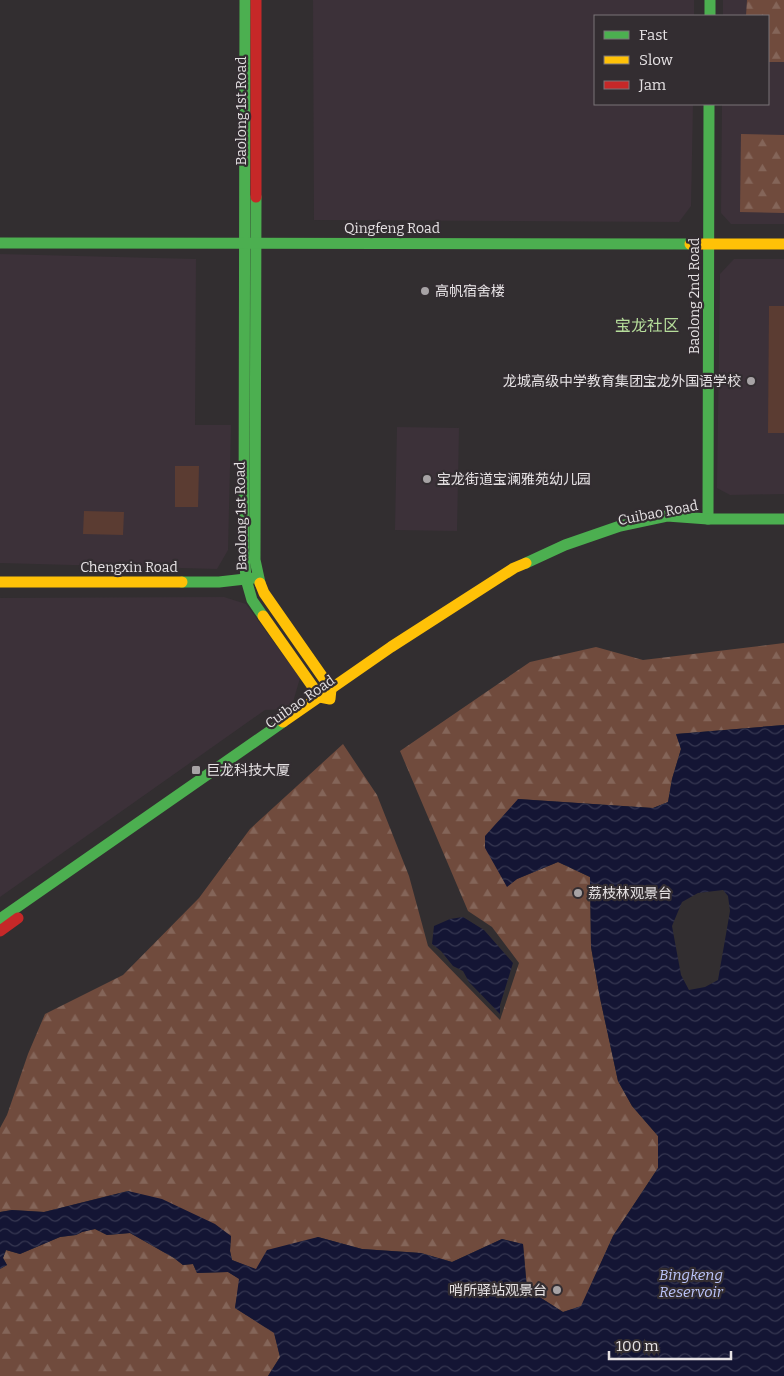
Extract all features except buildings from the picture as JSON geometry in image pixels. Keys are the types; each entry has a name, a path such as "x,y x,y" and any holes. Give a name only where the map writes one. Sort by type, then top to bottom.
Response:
{"street":[{"name":"Baolong 1st Road","path":"245,0 250,239"},
{"name":"Baolong 1st Road","path":"256,0 244,550 252,578 252,600 327,695"},
{"path":"710,0 710,15"},
{"name":"Baolong 2nd Road","path":"708,518 709,105"},
{"name":"Qingfeng Road","path":"0,234 250,239 709,240 784,244"},
{"name":"Qingfeng Road","path":"709,240 784,236"},
{"name":"Qingfeng Road","path":"0,243 250,239"},
{"name":"Cuibao Road","path":"0,919 327,695 518,576 571,552 623,534 669,523 708,518 784,519"},
{"name":"Chengxin Road","path":"0,582 219,582 252,578"},
{"name":"Cuibao Road","path":"0,931 327,695"}],"shaded area":[{"path":"313,0 694,0 694,15 594,15 594,105 693,105 691,206 679,222 314,220"},
{"path":"723,0 784,0 784,224 731,224 721,213 722,105 769,105 769,15 723,15"},
{"path":"0,254 196,259 195,425 231,425 228,550 217,569 0,563"},
{"name":"龙城高级中学教育集团宝龙外国语学校","path":"734,259 784,259 784,494 730,495 717,488 720,274"},
{"path":"769,306 784,306 784,433 768,433"},
{"name":"宝龙街道宝澜雅苑幼儿园","path":"397,427 459,428 457,531 395,530"},
{"path":"175,466 199,466 198,507 175,507"},
{"path":"84,511 124,512 123,535 83,534"},
{"path":"224,597 246,604 300,678 291,709 265,710 0,897 0,598"}],"green space":[{"path":"747,0 784,0 784,62 769,62 769,15 746,15"},
{"path":"741,134 784,135 784,213 740,212"},
{"path":"784,643 784,725 676,734 681,749 672,779 668,802 653,808 518,799 507,886 517,879 558,862 590,877 591,947 618,1081 632,1106 658,1136 658,1168 613,1236 582,1306 563,1312 527,1289 523,1244 502,1239 452,1262 421,1253 362,1249 318,1237 256,1270 232,1260 230,1251 231,1236 128,1191 44,1212 12,1210 0,1212 0,1128 7,1115 28,1054 45,1014 123,975 199,898 250,829 343,744 377,795 409,876 428,946 500,1020 519,963 492,927 468,911 400,751 530,662 596,647 643,660"},
{"path":"95,1229 107,1235 130,1233 183,1265 193,1264 197,1273 228,1272 240,1279 235,1308 274,1332 280,1357 268,1376 0,1376 0,1269 7,1265 3,1258 6,1250 20,1254 60,1237 76,1235"}],"water":[{"name":"Bingkeng Reservoir","path":"784,725 784,1376 268,1376 280,1357 274,1333 235,1308 239,1279 228,1272 197,1273 193,1264 183,1265 130,1233 107,1235 95,1229 76,1235 60,1237 20,1254 6,1250 3,1258 7,1265 0,1269 0,1212 12,1210 44,1212 128,1191 162,1199 215,1224 231,1236 230,1251 232,1260 256,1269 267,1250 318,1237 362,1249 421,1253 452,1262 502,1239 523,1244 527,1289 563,1312 581,1306 613,1236 658,1168 658,1136 632,1106 618,1081 591,947 590,877 558,862 517,879 507,887 485,848 485,836 518,799 653,808 668,802 672,779 681,749 676,734","holes":["723,890 728,896 730,911 718,980 705,987 689,990 681,975 672,926 682,902 698,893"]},
{"path":"463,917 484,930 513,963 500,1005 500,1014 469,982 463,971 453,966 441,951 432,944 434,926 450,919"}],"traffic: fast":[{"path":"245,0 244,550 246,579 252,600 263,616"},
{"path":"710,0 710,15"},
{"path":"708,519 709,105"},
{"path":"256,197 255,560 260,583"},
{"path":"0,243 690,244"},
{"path":"526,563 565,545 620,526 667,516 708,519 784,519"},
{"path":"182,582 219,582 254,578"},
{"path":"0,919 283,722"}],"traffic: slow":[{"path":"690,244 784,244"},
{"path":"283,722 391,647 514,568 526,563"},
{"path":"0,582 182,582"},
{"path":"260,583 264,593 331,689 330,699 320,697 263,616"}],"traffic: jam":[{"path":"256,0 256,197"},
{"path":"0,931 18,918"}],"place":[{"name":"高帆宿舍楼","path":"425,291"},
{"name":"龙城高级中学教育集团宝龙外国语学校","path":"751,381"},
{"name":"宝龙街道宝澜雅苑幼儿园","path":"427,479"},
{"name":"巨龙科技大厦","path":"196,770"},
{"name":"荔枝林观景台","path":"578,893"},
{"name":"哨所驿站观景台","path":"557,1290"}],"district":[{"name":"宝龙社区","path":"647,325"}]}
